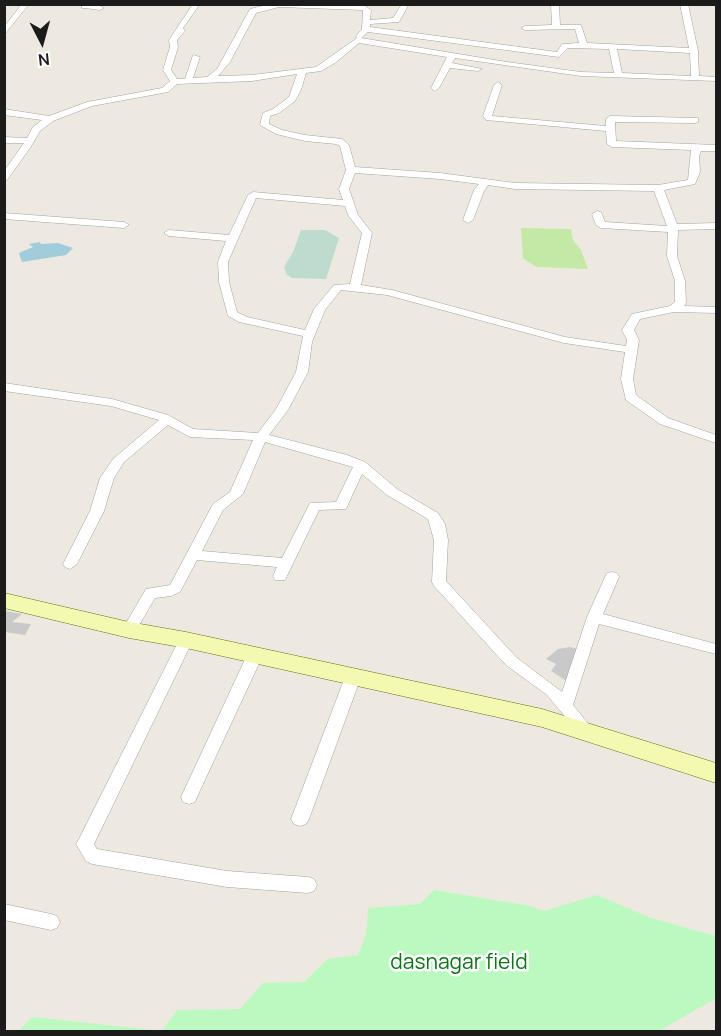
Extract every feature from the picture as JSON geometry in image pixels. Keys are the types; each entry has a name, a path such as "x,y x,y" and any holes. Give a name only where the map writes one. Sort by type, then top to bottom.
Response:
{"street":[{"path":"4,33 26,4"},
{"path":"87,4 85,6 100,8"},
{"path":"175,82 167,70 174,47 173,40 197,4"},
{"path":"366,26 396,20 406,4"},
{"path":"555,4 556,26"},
{"path":"684,4 694,51 695,78"},
{"path":"4,178 36,129 50,119 90,104 165,90 175,82 252,78 318,69 332,61 357,40 366,26 365,8 281,5 253,11 226,62 220,71 209,79"},
{"path":"366,26 559,55 565,46 584,45 694,51"},
{"path":"525,28 578,27 584,45"},
{"path":"357,40 452,55 618,74 717,79"},
{"path":"612,46 618,74"},
{"path":"435,88 452,55"},
{"path":"188,81 196,57"},
{"path":"447,64 525,75"},
{"path":"302,71 292,99 276,111 266,115 264,125 305,138 339,141 348,152 351,170 344,189 353,215 367,233 355,288"},
{"path":"498,85 487,116 489,118 611,129"},
{"path":"4,112 50,119"},
{"path":"695,120 610,119 612,144 717,148"},
{"path":"4,140 30,141"},
{"path":"351,170 440,176 515,186 658,188 692,182 696,172 694,156 697,148"},
{"path":"468,220 478,190 485,183"},
{"path":"658,188 673,228 672,256 680,281 681,303 674,309"},
{"path":"309,334 243,320 232,315 224,282 223,262 253,195 349,203"},
{"path":"597,214 601,225 673,228 717,226"},
{"path":"4,216 124,225"},
{"path":"169,233 232,238"},
{"path":"129,630 151,593 171,591 175,588 218,507 236,494 261,437 282,410 302,372 306,342 320,309 338,287 388,292 564,340 632,350"},
{"path":"717,310 674,309 636,316 628,330 633,340 627,379 630,397 664,421 717,439"},
{"path":"5,388 112,403 167,420 190,433 261,437 342,458 360,465 392,492 433,516 438,524 441,540 439,582 511,661 552,691 587,732"},
{"path":"70,564 97,511 107,478 119,459 167,420"},
{"path":"280,576 315,507 340,506 360,465"},
{"path":"192,555 288,563"},
{"path":"565,706 594,617 612,577"},
{"path":"5,600 129,630 186,640 542,718 717,773"},
{"path":"594,617 717,649"},
{"path":"186,640 85,844 92,856 228,879 308,885"},
{"path":"189,797 255,655"},
{"path":"300,819 353,677"},
{"path":"4,912 51,922"}],"shaded area":[{"path":"5,611 22,614 12,622 31,624 25,635 5,632"},
{"path":"570,647 582,650 571,684 551,671 556,664 546,659 558,649"}],"green space":[{"path":"521,228 571,229 573,240 581,250 588,269 537,267 525,260"},
{"path":"301,230 325,230 339,238 326,279 292,278 287,275 284,267 293,252"},
{"name":"dasnagar field","path":"434,890 530,906 544,911 597,895 651,918 716,936 716,998 659,1031 162,1031 177,1010 240,1009 263,983 304,982 328,959 358,955 366,934 368,908 420,904"},
{"path":"32,1017 162,1031 19,1031"}],"water":[{"path":"40,242 41,244 58,243 73,248 66,255 22,262 19,253 33,247 29,244"}]}
